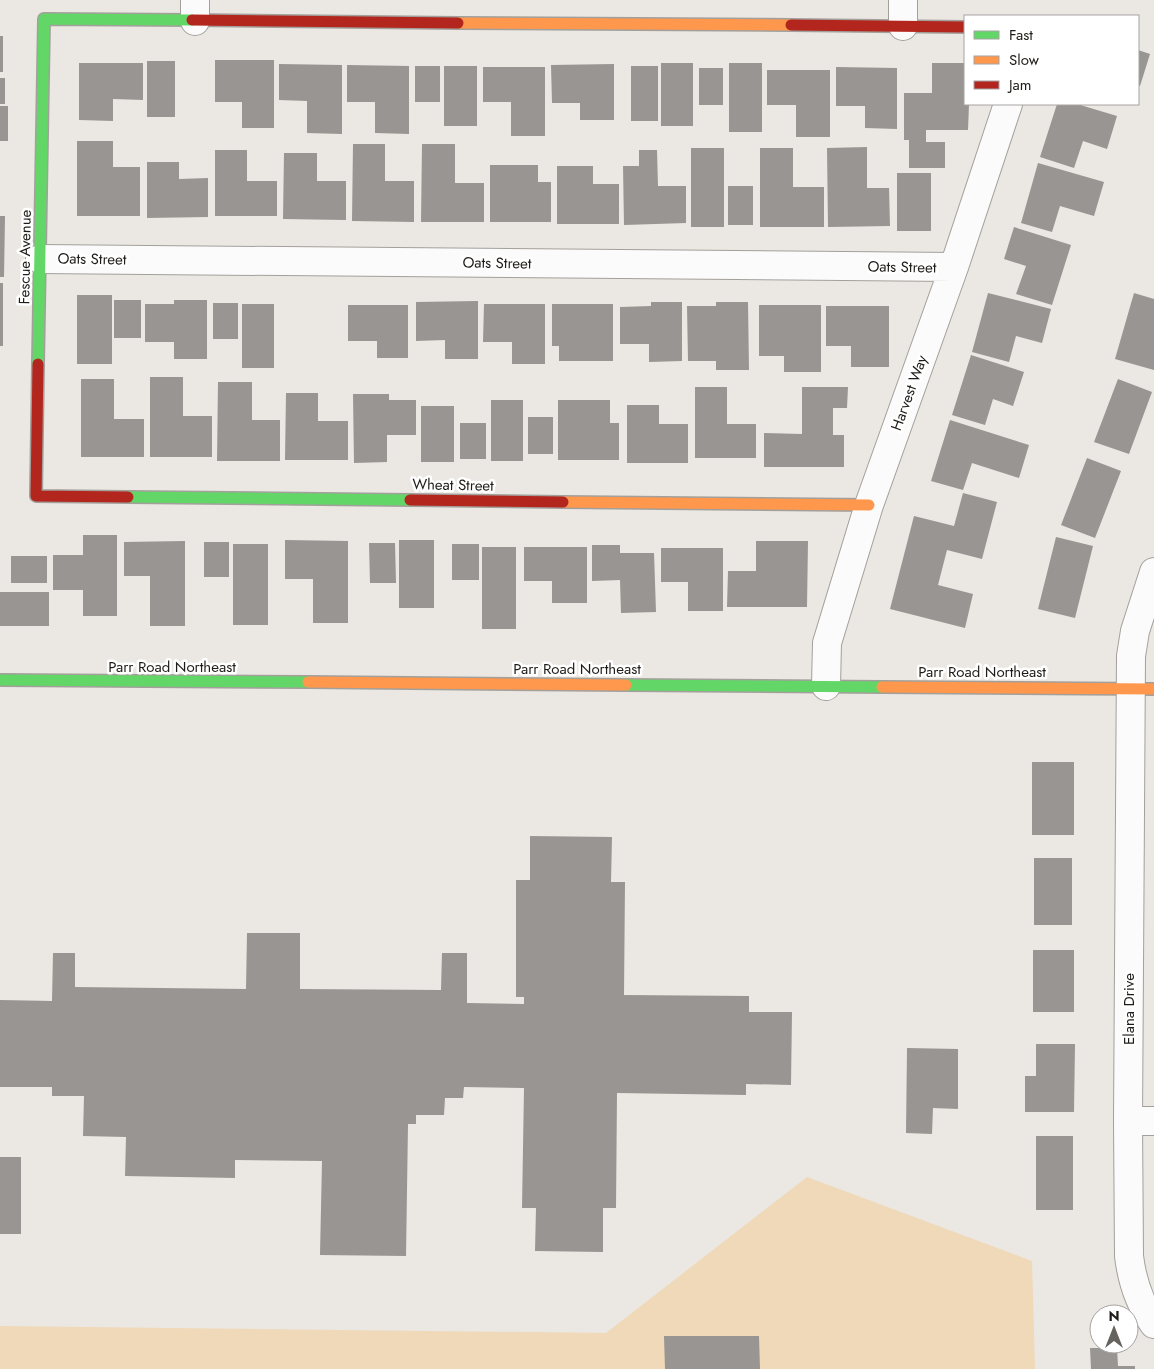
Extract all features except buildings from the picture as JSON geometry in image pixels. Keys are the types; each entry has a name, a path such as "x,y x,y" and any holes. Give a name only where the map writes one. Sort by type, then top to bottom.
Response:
{"street":[{"path":"195,10 903,13 964,27"},
{"name":"Fescue Avenue","path":"36,496 44,19 195,10"},
{"name":"Harvest Way","path":"826,686 827,643 869,505 954,268 1008,105"},
{"name":"Oats Street","path":"40,259 954,268"},
{"name":"Wheat Street","path":"36,496 869,505"},
{"name":"Elana Drive","path":"1154,572 1132,642 1143,689 1141,1121 1130,1264 1132,1278 1139,1298 1154,1324"},
{"name":"Parr Road Northeast","path":"0,680 1143,689"}],"shaded area":[{"path":"807,1177 1032,1261 1035,1369 0,1369 0,1326 606,1333"}],"traffic: fast":[{"path":"38,364 44,19 192,20"},
{"path":"128,497 410,500"},
{"path":"0,680 308,682"},
{"path":"626,685 882,687"}],"traffic: slow":[{"path":"458,23 791,25"},
{"path":"563,502 869,505"},
{"path":"308,682 626,685"},
{"path":"882,687 1154,689"}],"traffic: jam":[{"path":"192,20 458,23"},
{"path":"791,25 964,27"},
{"path":"38,364 36,496 128,497"},
{"path":"410,500 563,502"}]}
